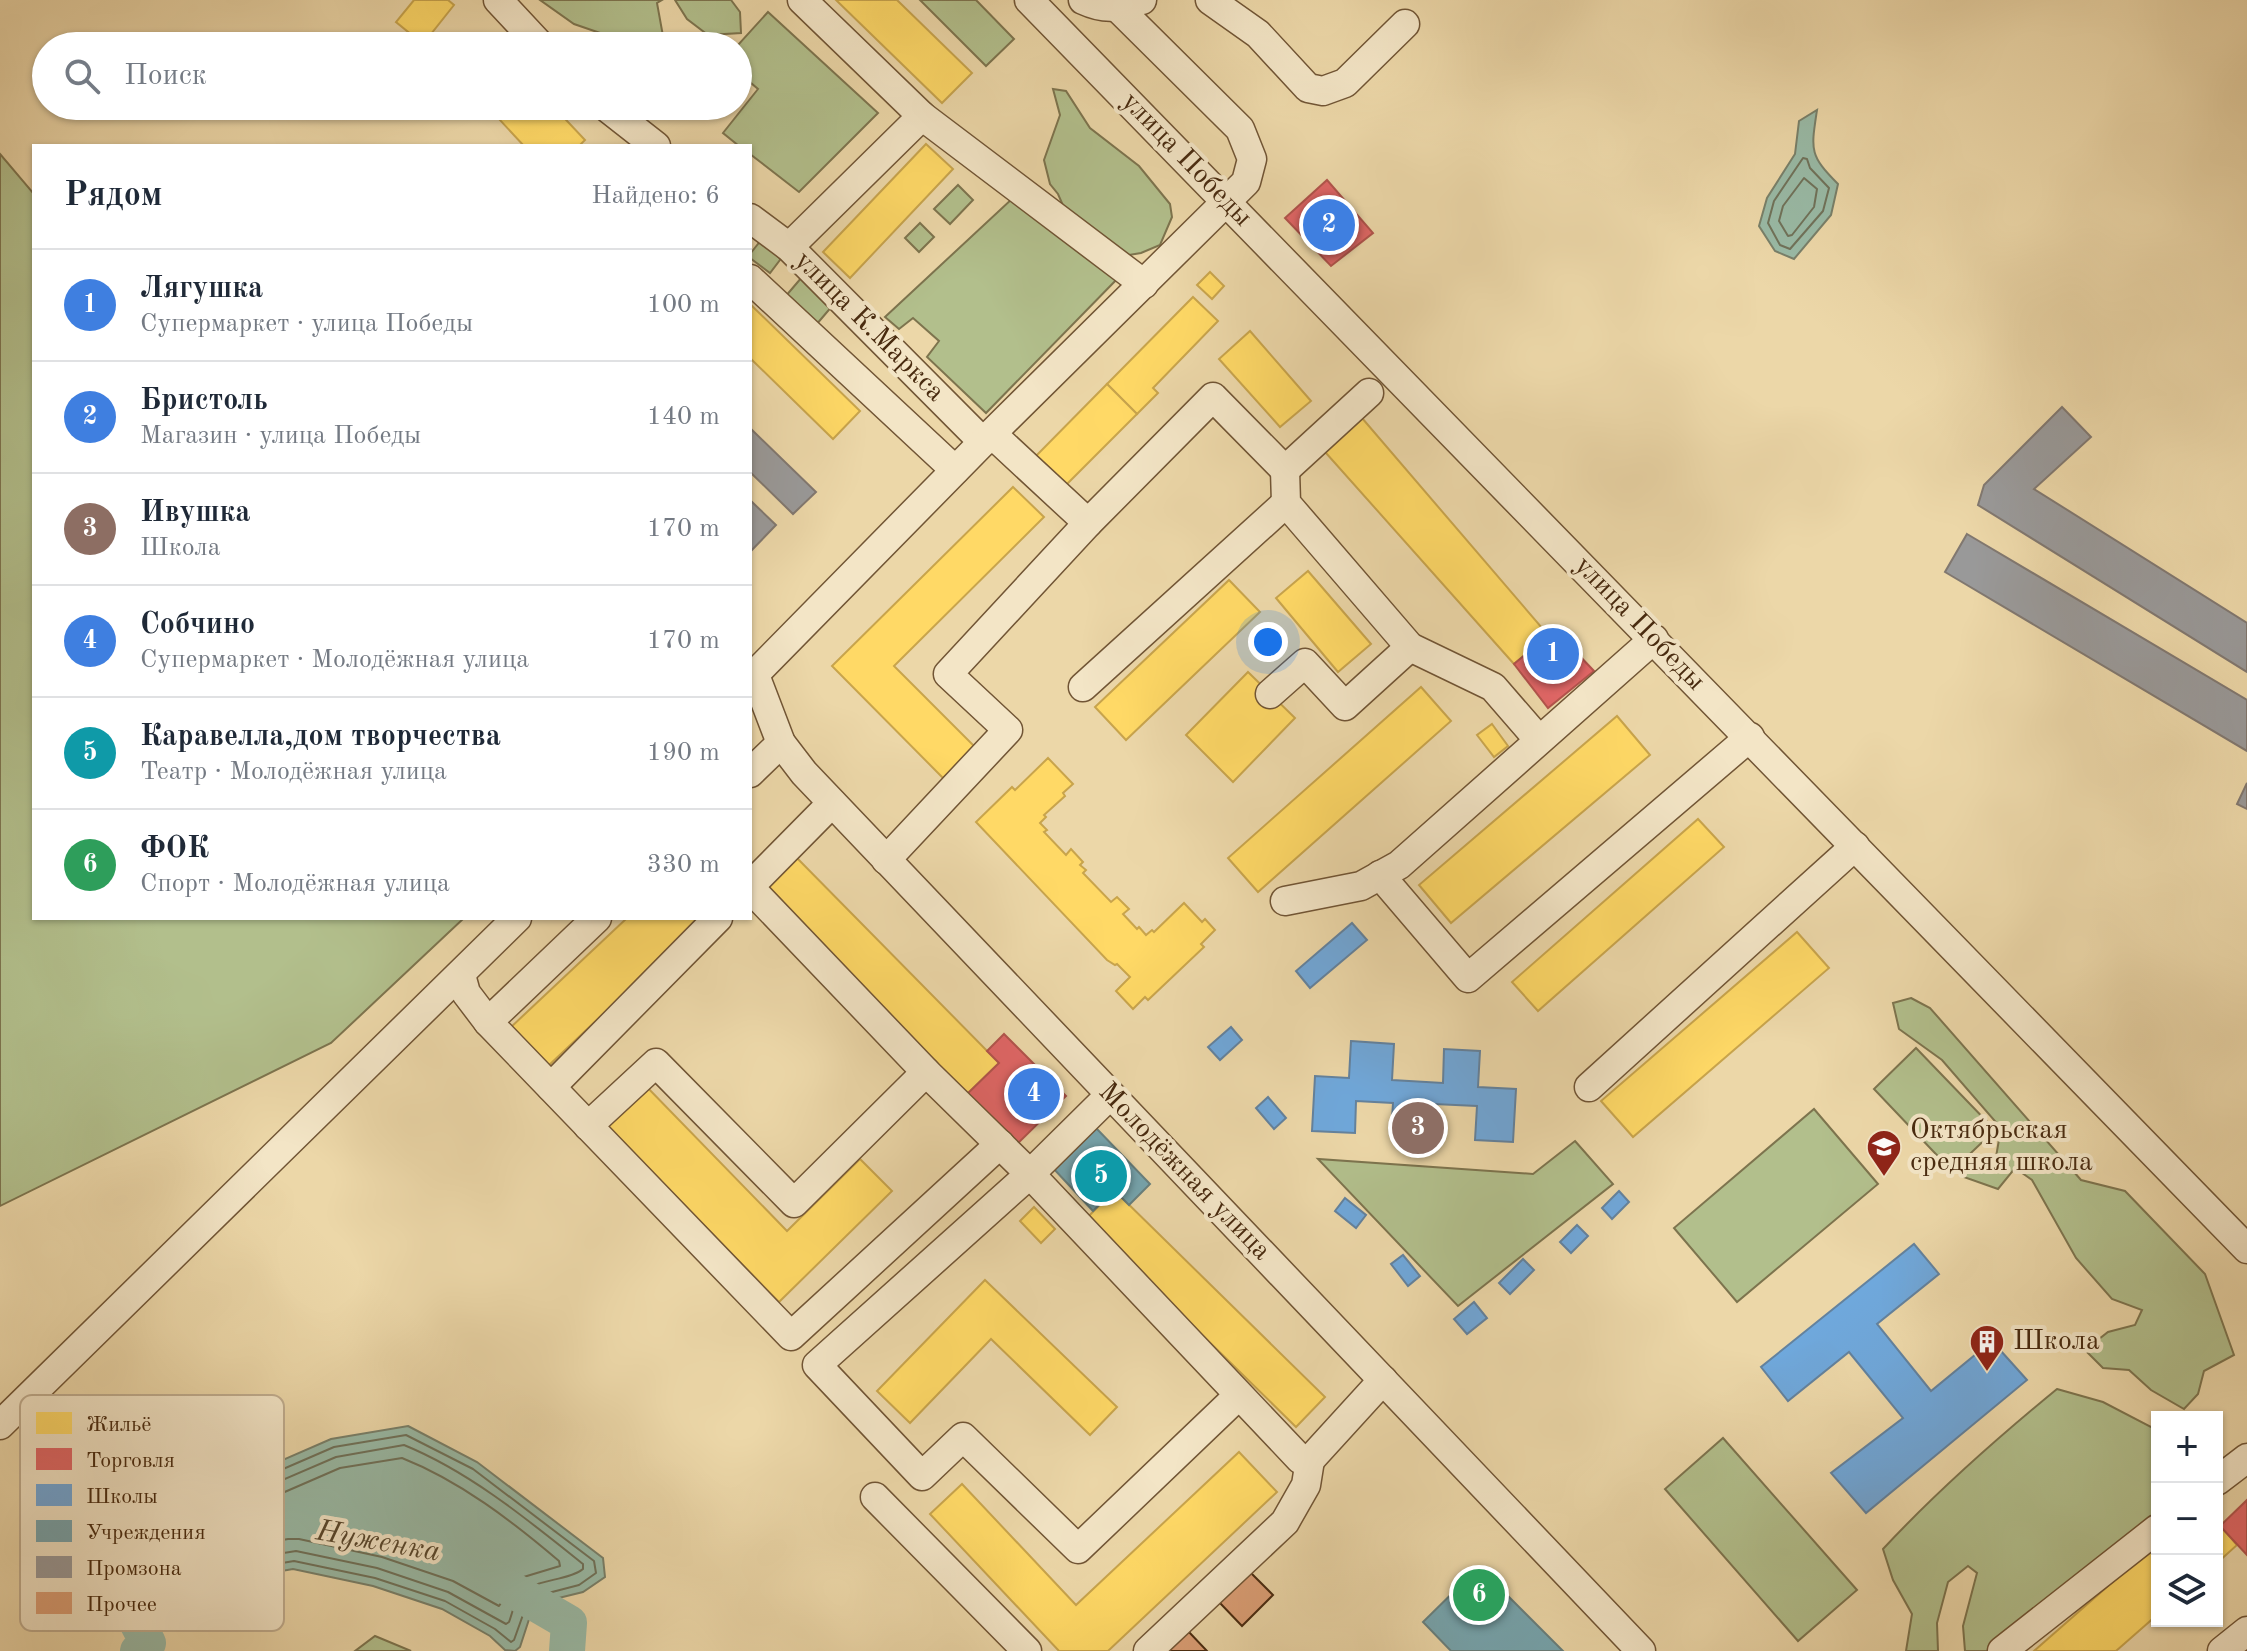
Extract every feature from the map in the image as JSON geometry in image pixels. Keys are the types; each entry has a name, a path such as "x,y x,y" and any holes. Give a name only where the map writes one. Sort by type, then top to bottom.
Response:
{"street":[{"path":"498,0 528,32"},
{"path":"802,0 922,116 1144,284"},
{"name":"улица Победы","path":"1029,0 2247,1249"},
{"path":"752,677 955,470 1246,182 1252,159 1240,129 1130,3 1100,8 1083,0"},
{"path":"1210,0 1258,34 1308,88 1323,91 1345,83 1405,24"},
{"path":"789,247 922,116"},
{"path":"623,120 653,144"},
{"name":"улица К.Маркса","path":"752,219 789,247 988,438 1088,523"},
{"path":"752,281 955,470"},
{"path":"1285,470 1369,393"},
{"path":"886,860 1008,730 948,674 1088,523 1213,397 1285,470 1286,503 1410,647 1493,687 1539,740"},
{"path":"1083,687 1286,503"},
{"path":"1285,901 1361,886 1399,865 1654,639"},
{"path":"1270,694 1305,663 1345,706 1410,647"},
{"name":"Молодёжная улица","path":"752,677 781,743 832,803 1641,1651"},
{"path":"1380,875 1468,978 1750,737"},
{"path":"752,771 781,743"},
{"path":"752,885 832,803"},
{"path":"1589,1087 1855,846"},
{"path":"752,889 926,1072 1030,1174 1238,1396 1300,1459 1310,1460"},
{"path":"31,1395 515,920"},
{"path":"488,1022 595,920"},
{"path":"551,1087 716,920"},
{"path":"461,975 466,993 488,1022 791,1336 1000,1144"},
{"path":"588,1126 656,1063 794,1203 926,1072"},
{"path":"1109,1096 1030,1174 817,1365 922,1476 963,1437 1078,1549 1238,1396"},
{"path":"1148,1651 1285,1522 1306,1485 1310,1460 1383,1380"},
{"path":"0,1425 20,1405"},
{"path":"2223,1476 2247,1458"},
{"path":"875,1497 1027,1651"},
{"path":"2002,1651 2151,1534"},
{"path":"2222,1651 2247,1631"}],"green space":[{"path":"540,0 662,0 657,3 662,32 597,32 574,24"},
{"path":"675,0 731,0 740,12 741,32 704,32 687,19"},
{"path":"920,0 976,0 1014,39 986,66"},
{"path":"768,12 878,113 799,192 752,156 752,144 737,144 723,133 733,120 752,120 752,97 758,89 752,84 750,32"},
{"path":"1053,89 1066,91 1090,128 1139,166 1170,204 1172,217 1160,245 1123,256 1065,210 1050,184 1044,160 1060,115"},
{"path":"0,154 32,192 32,920 462,920 331,1043 0,1206"},
{"path":"958,185 973,200 950,224 934,209"},
{"path":"1014,197 1120,276 986,413 927,357 939,341 913,318 899,329 885,317"},
{"path":"920,223 934,237 919,252 905,238"},
{"path":"762,239 783,256 770,273 752,260 752,252"},
{"path":"802,277 833,305 816,325 785,297"},
{"path":"1911,998 1930,1008 2081,1180 2125,1191 2205,1274 2234,1355 2204,1371 2198,1394 2184,1409 2151,1390 2129,1370 2103,1368 2085,1350 2108,1332 2135,1325 2142,1310 2112,1299 2076,1258 2032,1180 2015,1168 1998,1189 1961,1176 1972,1159 1996,1157 2001,1128 1942,1060 1899,1029 1893,1003"},
{"path":"1916,1048 1995,1130 1952,1171 1874,1089"},
{"path":"1814,1109 1878,1184 1737,1302 1674,1228"},
{"path":"1575,1141 1613,1184 1458,1306 1318,1159 1533,1174"},
{"path":"2057,1389 2103,1402 2151,1427 2151,1521 1990,1651 1965,1651 1963,1626 1977,1573 1968,1566 1948,1582 1937,1623 1938,1651 1906,1651 1912,1614 1893,1580 1883,1549 1967,1466"},
{"path":"1723,1438 1857,1590 1798,1641 1665,1489"},
{"path":"375,1636 411,1651 355,1651"}],"water":[{"path":"1817,110 1814,151 1838,184 1831,215 1794,259 1775,251 1759,226 1767,198 1795,154 1799,121"},
{"path":"408,1426 477,1462 603,1558 605,1577 583,1592 534,1604 520,1647 515,1651 505,1650 490,1636 442,1609 373,1586 293,1569 284,1571 284,1459 331,1439"}],"building: Жильё":[{"path":"414,0 448,0 454,5 433,32 408,32 396,22"},
{"path":"836,0 897,0 972,73 942,103"},
{"path":"500,120 566,120 585,140 581,144 522,144"},
{"path":"926,144 953,169 850,278 823,252"},
{"path":"1210,272 1224,286 1212,299 1197,285"},
{"path":"1193,297 1218,321 1153,388 1158,393 1137,414 1107,384"},
{"path":"752,306 860,411 833,439 752,360"},
{"path":"1250,331 1311,401 1280,427 1219,359"},
{"path":"1107,384 1137,414 1061,490 1031,461"},
{"path":"1356,411 1548,635 1514,664 1318,444"},
{"path":"1013,487 1044,517 894,666 975,747 943,778 832,666"},
{"path":"1308,571 1371,644 1338,672 1276,598"},
{"path":"1229,580 1260,612 1126,740 1095,707"},
{"path":"1248,672 1295,718 1233,782 1186,735"},
{"path":"1421,687 1451,721 1258,892 1228,858"},
{"path":"1617,716 1650,755 1451,923 1419,885"},
{"path":"1492,724 1508,746 1494,757 1477,735"},
{"path":"1048,758 1073,784 1044,815 1046,817 1040,823 1047,830 1044,832 1066,855 1071,849 1083,862 1080,865 1086,870 1083,873 1111,902 1117,897 1129,909 1123,914 1137,929 1139,927 1146,935 1152,930 1154,932 1184,903 1202,922 1205,919 1215,930 1201,944 1204,947 1148,1000 1145,997 1133,1009 1116,991 1130,977 1117,964 1107,960 976,822"},
{"path":"1698,819 1724,847 1538,1011 1512,982"},
{"path":"794,855 999,1063 967,1094 762,886"},
{"path":"625,920 703,920 547,1067 510,1028"},
{"path":"1797,932 1829,968 1633,1137 1601,1101"},
{"path":"643,1083 787,1231 860,1159 892,1191 779,1302 603,1122"},
{"path":"1114,1190 1325,1397 1296,1427 1085,1220"},
{"path":"1034,1207 1055,1229 1041,1243 1020,1221"},
{"path":"985,1280 1117,1407 1090,1435 991,1339 910,1423 877,1391"},
{"path":"1239,1452 1277,1492 1108,1651 1059,1651 930,1514 962,1484 1076,1605"},
{"path":"2223,1529 2237,1545 2223,1558"},
{"path":"2151,1548 2151,1620 2116,1651 2034,1651"}],"building: Торговля":[{"path":"1327,180 1373,233 1331,266 1285,218"},
{"path":"1555,630 1594,671 1548,708 1514,664"},
{"path":"1004,1034 1066,1096 1012,1149 962,1099 999,1063 987,1051"},
{"path":"2247,1500 2247,1555 2223,1529 2223,1523"}],"building: Школы":[{"path":"1352,923 1367,940 1310,988 1296,971"},
{"path":"1231,1027 1242,1040 1220,1060 1208,1047"},
{"path":"1351,1041 1394,1044 1392,1080 1443,1083 1444,1049 1480,1051 1478,1087 1516,1089 1513,1142 1475,1140 1477,1106 1434,1104 1432,1137 1391,1135 1393,1103 1356,1101 1355,1133 1312,1131 1315,1076 1349,1078"},
{"path":"1268,1097 1286,1118 1274,1129 1256,1108"},
{"path":"1619,1191 1629,1202 1612,1219 1602,1208"},
{"path":"1345,1198 1366,1215 1356,1228 1335,1211"},
{"path":"1577,1225 1588,1236 1571,1253 1560,1242"},
{"name":"Школа","path":"1914,1244 1939,1274 1877,1324 1931,1391 1992,1341 2027,1380 1866,1513 1831,1473 1903,1418 1849,1352 1788,1401 1761,1367"},
{"path":"1403,1255 1420,1276 1408,1286 1391,1264"},
{"path":"1523,1259 1534,1270 1510,1294 1499,1283"},
{"path":"1474,1302 1487,1318 1467,1334 1454,1319"}],"building: Учреждения":[{"path":"1096,1128 1150,1184 1129,1205 1114,1190 1093,1211 1053,1168"},
{"path":"1479,1567 1563,1651 1451,1651 1423,1622"}],"building: Промзона":[{"path":"2062,407 2091,437 2034,489 2247,623 2247,672 1978,505 1984,485"},
{"path":"752,430 816,492 793,514 752,474"},
{"path":"752,502 776,525 752,550"},
{"path":"1967,534 2247,700 2247,751 1945,572"},
{"path":"2247,783 2247,809 2237,804"}],"building: Прочее":[{"path":"1250,1572 1273,1595 1242,1626 1219,1602"},
{"path":"1188,1631 1207,1651 1166,1651"}],"waterway":[{"name":"Нуженка","path":"492,1578 569,1623 567,1651"},
{"name":"Нуженка","path":"138,1651 148,1643 142,1631"}],"place":[{"name":"Бристоль","path":"1329,225"},
{"name":"Лягушка","path":"1553,654"},
{"name":"Собчино","path":"1034,1094"},
{"name":"Ивушка","path":"1418,1128"},
{"name":"Каравелла,дом творчества","path":"1101,1176"},
{"name":"Октябрьская средняя школа","path":"1884,1178"},
{"name":"Школа","path":"1987,1373"},
{"name":"ФОК","path":"1479,1595"}]}
